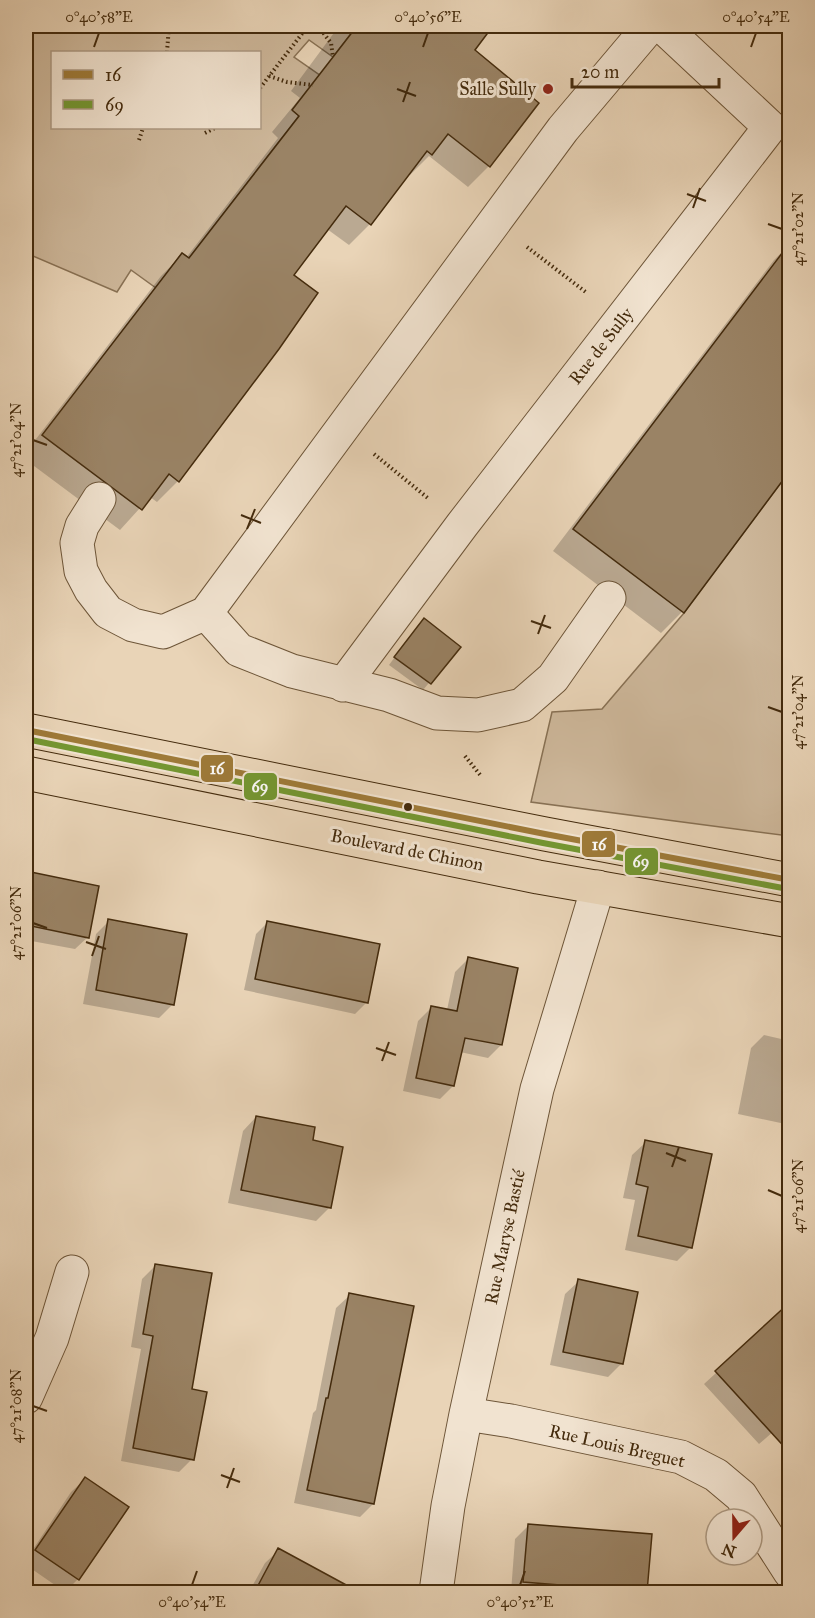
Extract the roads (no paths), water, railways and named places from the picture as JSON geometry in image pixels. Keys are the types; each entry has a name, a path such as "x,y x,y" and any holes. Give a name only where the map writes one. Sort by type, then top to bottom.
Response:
{"main road":[{"path":"26,730 545,834 789,880"},
{"name":"Boulevard de Chinon","path":"26,773 598,887 789,921"}],"street":[{"path":"99,499 82,526 77,543 81,571 91,590 108,612 134,625 163,632 206,613 564,129 650,26"},
{"name":"Rue de Sully","path":"343,685 462,525 621,320 780,134 662,26"},
{"path":"206,613 239,650 292,671 389,695 437,713 478,715 522,705 553,678 609,598"},
{"name":"Rue Maryse Bastié","path":"436,1593 448,1506 466,1414 537,1089 598,887"},
{"path":"26,1397 52,1338 72,1272"},
{"name":"Rue Louis Breguet","path":"466,1414 511,1421 681,1457 716,1475 741,1496 789,1572"}],"place":[{"name":"Salle Sully","path":"548,89"}]}
